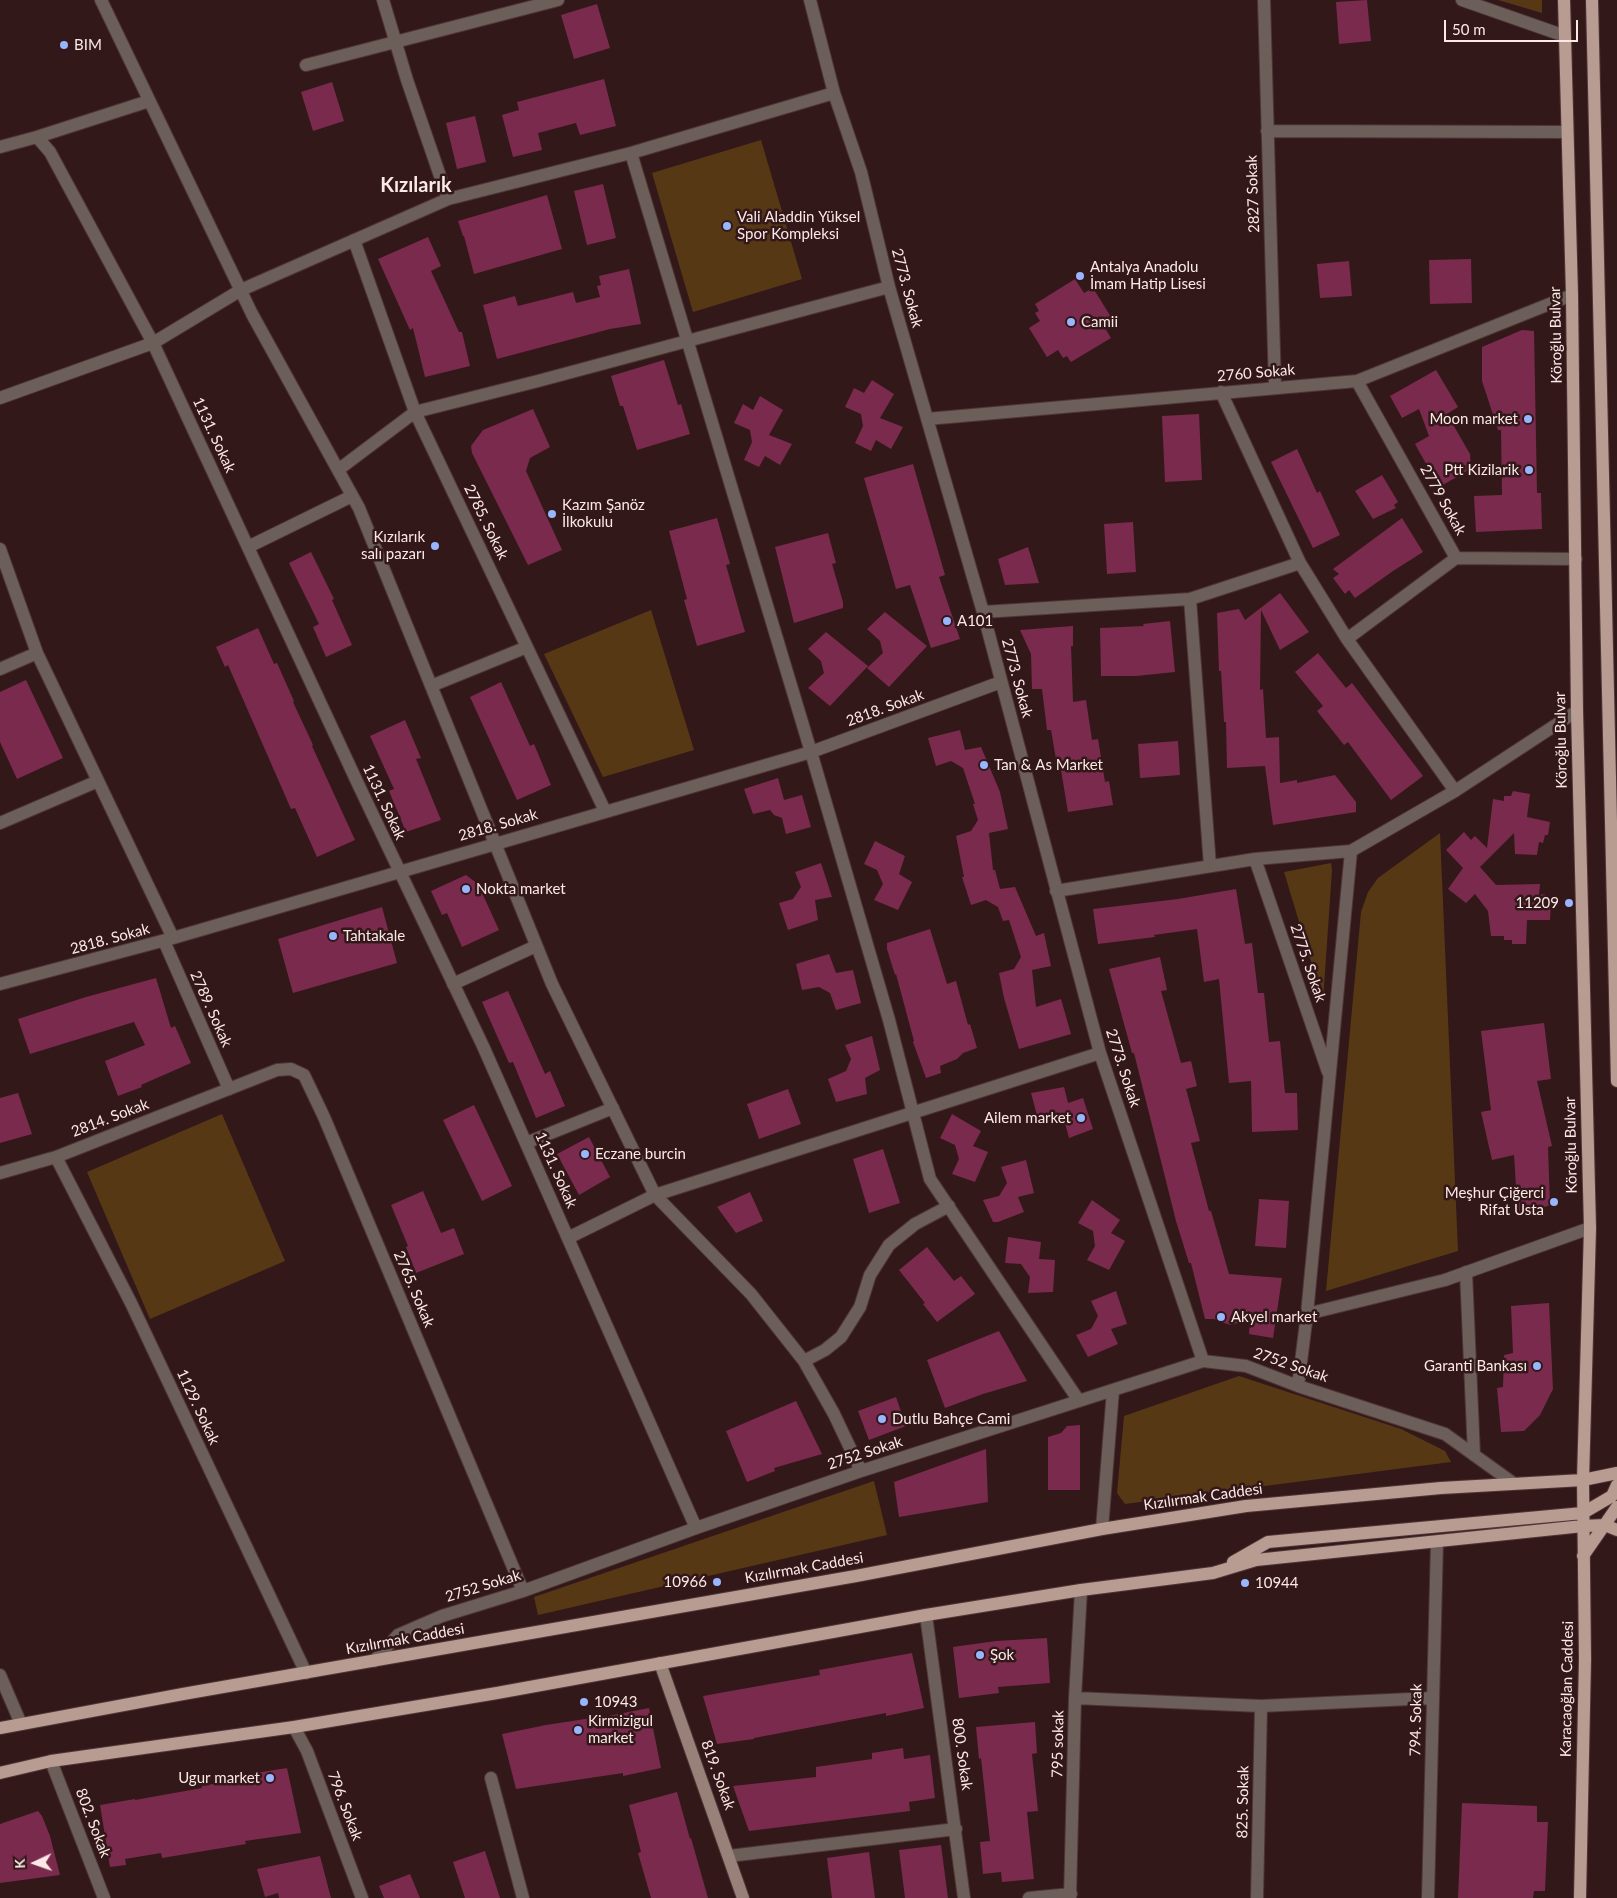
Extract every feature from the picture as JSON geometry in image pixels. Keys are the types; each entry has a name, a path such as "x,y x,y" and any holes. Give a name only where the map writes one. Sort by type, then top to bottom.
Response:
{"main road":[{"name":"Köroğlu Bulvar","path":"1564,0 1572,295 1576,711 1590,1228 1583,1480"},
{"path":"1592,0 1613,681 1617,1081"},
{"name":"Kızılırmak Caddesi","path":"0,1728 827,1581 1102,1529 1246,1506 1441,1488 1583,1480 1617,1473"},
{"name":"Karacaoğlan Caddesi","path":"1580,1898 1585,1659 1583,1480"},
{"path":"0,1773 51,1760 294,1726 497,1693 1081,1590 1213,1573 1256,1560 1436,1542 1583,1519 1612,1496 1617,1485"},
{"path":"1584,1556 1611,1527 1617,1507"},
{"path":"1213,1573 1268,1542 1583,1519 1611,1527"}],"street":[{"path":"101,0 241,290 359,508 552,984 655,1195 751,1294 804,1361 834,1414 861,1471"},
{"path":"383,0 407,80 448,199"},
{"path":"306,65 558,0"},
{"name":"2773. Sokak","path":"810,0 834,93 861,172 889,287 983,612 1100,1053 1203,1361"},
{"name":"2827 Sokak","path":"1264,0 1275,387"},
{"path":"1462,0 1565,36"},
{"path":"0,398 153,343 241,290 448,199 631,152 834,93"},
{"path":"0,147 149,101"},
{"path":"1267,131 1567,132"},
{"name":"1131. Sokak","path":"37,137 50,152 153,343 399,872 484,1046 696,1528"},
{"path":"631,152 811,752 914,1112 930,1178 1079,1401"},
{"name":"2785. Sokak","path":"354,240 415,412 605,811"},
{"path":"338,470 415,412 889,287"},
{"name":"2760 Sokak","path":"927,419 1357,381 1572,295"},
{"name":"2779 Sokak","path":"1357,381 1456,558 1576,559"},
{"path":"1221,392 1300,563 1346,639 1455,790"},
{"path":"248,547 352,496"},
{"name":"2789. Sokak","path":"0,549 37,654 98,781 168,939 229,1090"},
{"path":"1346,639 1456,558"},
{"path":"983,612 1190,599 1300,563"},
{"path":"1190,599 1210,866"},
{"path":"431,686 527,647"},
{"path":"0,669 37,654"},
{"name":"2818. Sokak","path":"0,984 168,939 811,752 1001,682"},
{"path":"1056,891 1255,859 1351,851 1455,790 1576,711"},
{"path":"0,823 98,781"},
{"path":"1298,1386 1307,1314 1351,851"},
{"name":"2775. Sokak","path":"1255,859 1330,1077"},
{"path":"453,984 536,946"},
{"path":"568,1238 655,1195 1100,1053"},
{"name":"2765. Sokak","path":"229,1090 277,1070 291,1069 304,1075 324,1117 523,1591"},
{"name":"2814. Sokak","path":"0,1174 56,1156 229,1090"},
{"path":"526,1143 613,1108"},
{"name":"1129. Sokak","path":"56,1156 131,1303 306,1673"},
{"path":"804,1361 825,1350 841,1337 860,1307 870,1275 889,1246 915,1224 949,1206"},
{"path":"1307,1314 1445,1280 1590,1228"},
{"path":"1466,1272 1474,1455"},
{"name":"2752 Sokak","path":"374,1661 398,1635 442,1616 523,1591 861,1471 1203,1361 1246,1366 1298,1386 1445,1434 1513,1483"},
{"path":"1102,1529 1113,1390"},
{"name":"794. Sokak","path":"1428,1898 1436,1542"},
{"name":"795 sokak","path":"1070,1896 1075,1698 1081,1590"},
{"name":"800. Sokak","path":"926,1616 964,1898"},
{"name":"819. Sokak","path":"660,1663 730,1856 743,1898"},
{"path":"0,1675 22,1724"},
{"path":"1075,1698 1261,1706 1432,1698"},
{"name":"825. Sokak","path":"1257,1898 1261,1706"},
{"name":"796. Sokak","path":"294,1726 307,1752 362,1898"},
{"name":"802. Sokak","path":"51,1760 104,1898"},
{"path":"491,1778 523,1898"},
{"path":"730,1856 956,1829"},
{"path":"1029,1898 1070,1896"}],"shaded area":[{"path":"1498,0 1542,0 1542,13"},
{"name":"Vali Aladdin Yüksel Spor Kompleksi","path":"761,140 802,279 693,312 652,173"},
{"path":"651,610 694,750 603,777 544,654"},
{"path":"1440,833 1458,1251 1326,1291 1361,912 1368,892 1378,878"},
{"path":"1331,863 1332,870 1323,1001 1284,872"},
{"path":"222,1114 285,1261 150,1319 87,1172"},
{"path":"1239,1376 1401,1429 1445,1451 1451,1462 1125,1504 1117,1493 1124,1416"},
{"path":"874,1481 887,1535 538,1615 534,1597"}],"building":[{"path":"1367,0 1371,41 1339,44 1336,2"},
{"path":"597,4 610,48 574,59 561,15"},
{"path":"604,79 616,126 580,135 576,123 538,133 542,150 513,157 502,115 519,110 517,102"},
{"path":"332,82 344,121 313,131 301,92"},
{"path":"475,116 486,162 457,169 446,123"},
{"path":"603,184 616,238 587,245 574,191"},
{"path":"547,195 562,249 474,274 458,221"},
{"path":"428,237 441,266 431,271 459,332 462,332 470,366 425,377 413,328 410,330 378,259"},
{"path":"1471,259 1472,303 1430,304 1429,260"},
{"path":"1349,261 1352,296 1320,298 1317,264"},
{"path":"629,269 641,324 610,329 497,359 483,305 515,296 518,306 573,292 576,303 600,297 597,286 601,285 599,276"},
{"name":"Camii","path":"1075,279 1084,293 1093,288 1111,317 1102,323 1111,338 1071,362 1067,356 1063,358 1058,350 1047,357 1029,328 1040,321 1035,313 1039,311 1035,304"},
{"path":"1522,330 1534,331 1537,493 1541,493 1542,529 1476,532 1474,496 1502,495 1501,430 1498,430 1482,381 1482,347"},
{"path":"664,360 678,405 681,404 690,434 637,450 611,376"},
{"path":"1436,370 1458,407 1447,414 1470,454 1471,469 1439,487 1415,444 1429,436 1419,409 1402,418 1390,396"},
{"path":"872,380 894,394 880,418 903,427 891,449 876,440 871,451 855,443 863,426 861,414 845,407 854,388 864,393"},
{"path":"760,396 783,410 769,435 792,444 780,465 765,456 759,467 744,460 752,442 750,430 734,423 743,404 753,410"},
{"path":"533,409 550,447 530,458 526,471 562,550 528,565 472,453 471,446 483,430"},
{"path":"1199,414 1202,480 1165,482 1162,416"},
{"path":"1297,449 1317,493 1320,491 1340,535 1313,548 1271,462"},
{"path":"913,464 945,575 939,577 960,639 931,648 910,585 896,589 864,478"},
{"path":"1382,475 1398,502 1394,505 1396,508 1373,519 1355,491"},
{"path":"717,518 730,564 726,565 745,632 697,646 684,600 687,599 669,531"},
{"path":"1402,518 1423,552 1355,598 1349,590 1345,594 1333,578 1339,574 1333,569"},
{"path":"1133,522 1136,572 1107,574 1104,524"},
{"path":"828,533 836,563 832,564 843,608 794,623 775,547"},
{"path":"1028,547 1039,583 1005,585 998,559"},
{"path":"311,552 334,599 332,600 352,645 326,657 313,627 319,624 289,563"},
{"path":"1280,593 1309,632 1280,650 1261,610 1260,690 1263,689 1266,738 1279,737 1280,783 1297,780 1297,783 1335,775 1356,802 1356,812 1273,825 1265,766 1227,768 1226,722 1224,722 1221,671 1219,671 1217,613 1239,609 1245,620"},
{"path":"885,612 927,646 889,687 867,668 883,653 880,641 867,629"},
{"path":"1170,621 1175,672 1136,676 1101,676 1100,628 1144,626 1143,624"},
{"path":"1073,626 1073,646 1071,646 1073,702 1086,700 1092,740 1098,739 1105,782 1109,781 1113,805 1068,812 1061,770 1058,771 1051,730 1047,730 1042,689 1032,689 1031,654 1020,630"},
{"path":"258,628 274,664 277,663 355,840 317,857 295,808 291,809 228,665 225,667 216,647"},
{"path":"826,632 868,666 830,706 808,688 824,673 821,661 808,649"},
{"path":"1318,653 1346,688 1352,683 1423,776 1391,800 1348,742 1344,745 1317,711 1323,706 1295,672"},
{"path":"26,680 63,758 17,779 0,742 0,692"},
{"path":"501,682 530,746 534,744 551,785 517,800 470,697"},
{"path":"405,720 421,758 416,759 441,820 406,832 389,791 394,789 370,736"},
{"path":"960,730 965,750 981,747 1000,792 1008,829 989,833 993,870 995,870 1000,889 1015,887 1036,936 1044,933 1051,966 1032,970 1036,1007 1061,999 1071,1034 1019,1049 1004,998 999,973 1014,969 1021,957 1009,920 1003,921 998,907 986,900 971,905 962,877 964,877 956,836 971,831 978,820 973,804 975,804 963,768 951,761 936,766 928,738"},
{"path":"1178,741 1180,775 1140,778 1138,744"},
{"path":"778,778 784,800 802,795 811,827 786,834 782,818 774,815 770,810 753,814 744,789"},
{"path":"1513,791 1530,794 1527,817 1550,822 1548,835 1545,835 1543,843 1539,842 1537,855 1515,854 1514,833 1480,867 1496,885 1540,884 1539,895 1545,894 1545,901 1551,902 1550,920 1527,920 1526,944 1512,944 1512,940 1504,940 1504,936 1491,936 1488,911 1475,894 1466,903 1448,889 1463,868 1446,850 1464,832 1471,840 1475,836 1487,848 1493,799 1504,801 1504,796 1511,796"},
{"path":"875,841 905,856 899,874 912,882 898,910 874,900 883,884 877,870 864,864"},
{"path":"821,863 832,897 815,900 818,920 788,930 779,903 793,899 801,887 795,872"},
{"path":"466,875 478,884 499,930 462,947 447,913 442,915 431,891"},
{"path":"1236,889 1245,944 1252,943 1258,993 1264,993 1269,1042 1280,1041 1285,1093 1297,1093 1298,1130 1252,1132 1251,1081 1229,1083 1219,979 1204,982 1197,929 1154,935 1155,937 1098,944 1093,909 1178,899"},
{"path":"382,907 397,963 293,993 278,939"},
{"path":"930,929 947,984 956,981 968,1025 970,1024 977,1048 963,1053 957,1059 940,1066 941,1073 926,1078 913,1042 896,974 887,949 887,943"},
{"path":"829,954 836,973 853,970 861,1003 836,1010 830,993 819,987 802,990 796,964"},
{"path":"1160,957 1167,990 1161,991 1181,1063 1191,1061 1197,1086 1186,1089 1200,1141 1191,1143 1209,1211 1211,1211 1229,1274 1282,1278 1273,1338 1249,1334 1250,1320 1230,1325 1214,1319 1205,1319 1191,1263 1189,1263 1176,1221 1134,1053 1132,1053 1109,969"},
{"path":"156,978 171,1028 175,1026 191,1063 141,1085 142,1087 118,1096 105,1061 145,1045 134,1022 30,1054 18,1019 86,997"},
{"path":"508,991 545,1074 550,1071 565,1106 536,1118 513,1062 509,1063 482,1002"},
{"path":"1544,1023 1551,1079 1537,1081 1552,1146 1548,1147 1550,1205 1518,1217 1514,1155 1492,1160 1481,1112 1491,1110 1481,1031"},
{"path":"872,1036 880,1070 865,1078 867,1094 836,1102 828,1079 846,1071 851,1059 845,1045"},
{"path":"1064,1087 1068,1103 1083,1098 1093,1129 1069,1138 1065,1123 1053,1114 1038,1119 1031,1093"},
{"path":"788,1089 801,1124 759,1139 747,1104"},
{"path":"18,1093 32,1134 0,1143 0,1098"},
{"path":"474,1105 512,1186 482,1201 443,1120"},
{"path":"952,1114 981,1131 973,1146 988,1152 975,1182 952,1174 959,1159 955,1145 940,1138"},
{"path":"589,1137 610,1177 579,1195 557,1154"},
{"path":"883,1149 900,1203 869,1213 853,1159"},
{"path":"1026,1160 1034,1193 1018,1197 1024,1212 998,1222 993,1222 983,1200 999,1196 1007,1183 1001,1167"},
{"path":"423,1191 441,1233 454,1228 464,1254 416,1273 406,1247 408,1246 391,1205"},
{"path":"750,1192 763,1221 736,1233 717,1207"},
{"path":"1259,1199 1289,1201 1286,1248 1255,1246"},
{"path":"1092,1200 1120,1220 1111,1233 1125,1241 1109,1270 1087,1260 1095,1246 1093,1231 1078,1223"},
{"path":"1008,1237 1041,1242 1039,1259 1055,1260 1053,1292 1028,1293 1030,1277 1021,1264 1005,1263"},
{"path":"927,1247 954,1281 961,1276 975,1294 937,1322 923,1304 925,1303 899,1270"},
{"path":"1116,1291 1127,1324 1111,1329 1118,1344 1088,1357 1076,1335 1091,1329 1098,1316 1091,1301"},
{"path":"1549,1303 1553,1389 1540,1415 1524,1431 1501,1432 1497,1388 1503,1387 1504,1355 1513,1353 1511,1306"},
{"path":"999,1331 1027,1381 945,1408 927,1360"},
{"name":"Dutlu Bahçe Cami","path":"896,1397 906,1426 869,1440 858,1411"},
{"path":"796,1401 822,1454 774,1468 775,1471 747,1482 726,1431"},
{"path":"1080,1425 1080,1490 1048,1490 1048,1437 1061,1433 1067,1426"},
{"path":"986,1449 988,1502 899,1517 894,1482"},
{"path":"1047,1638 1050,1683 998,1687 999,1693 959,1698 953,1647 996,1641"},
{"path":"912,1653 924,1708 886,1716 886,1713 754,1739 717,1744 703,1696 820,1675 819,1670"},
{"path":"649,1708 661,1768 623,1776 623,1773 516,1789 502,1734"},
{"path":"1035,1722 1037,1753 1032,1754 1038,1811 1027,1812 1034,1879 1002,1882 1001,1872 983,1874 980,1842 990,1841 976,1727"},
{"path":"903,1748 904,1759 930,1755 935,1798 909,1802 910,1811 749,1831 733,1786 816,1777 816,1767 872,1759 872,1753"},
{"path":"287,1768 301,1833 245,1841 246,1844 162,1858 161,1853 125,1859 126,1865 110,1867 100,1805 202,1788 202,1786 249,1777 249,1774"},
{"path":"677,1792 708,1898 651,1898 638,1853 641,1852 629,1805"},
{"path":"1462,1803 1537,1806 1537,1822 1548,1822 1545,1891 1534,1891 1533,1898 1458,1898"},
{"path":"38,1811 50,1836 60,1875 0,1883 0,1824"},
{"path":"941,1845 948,1898 905,1898 899,1850"},
{"path":"485,1851 500,1898 465,1898 453,1862"},
{"path":"869,1852 875,1898 832,1898 827,1858"},
{"path":"320,1856 331,1898 279,1898 278,1893 265,1897 257,1869"},
{"path":"410,1874 420,1898 384,1898 379,1886"}],"place":[{"name":"BIM","path":"64,45"},
{"name":"Vali Aladdin Yüksel Spor Kompleksi","path":"727,226"},
{"name":"Antalya Anadolu İmam Hatip Lisesi","path":"1080,276"},
{"name":"Camii","path":"1071,322"},
{"name":"Moon market","path":"1528,419"},
{"name":"Ptt Kizilarik","path":"1529,470"},
{"name":"Kazım Şanöz İlkokulu","path":"552,514"},
{"name":"Kızılarık salı pazarı","path":"435,546"},
{"name":"A101","path":"947,621"},
{"name":"Tan & As Market","path":"984,765"},
{"name":"Nokta market","path":"466,889"},
{"name":"11209","path":"1569,903"},
{"name":"Tahtakale","path":"333,936"},
{"name":"Ailem market","path":"1081,1118"},
{"name":"Eczane burcin","path":"585,1154"},
{"name":"Meşhur Çiğerci Rifat Usta","path":"1554,1202"},
{"name":"Akyel market","path":"1221,1317"},
{"name":"Garanti Bankası","path":"1537,1366"},
{"name":"Dutlu Bahçe Cami","path":"882,1419"},
{"name":"10966","path":"717,1582"},
{"name":"10944","path":"1245,1583"},
{"name":"Şok","path":"980,1655"},
{"name":"10943","path":"584,1702"},
{"name":"Kirmizigul market","path":"578,1730"},
{"name":"Ugur market","path":"270,1778"}],"district":[{"name":"Kızılarık","path":"416,186"}]}
